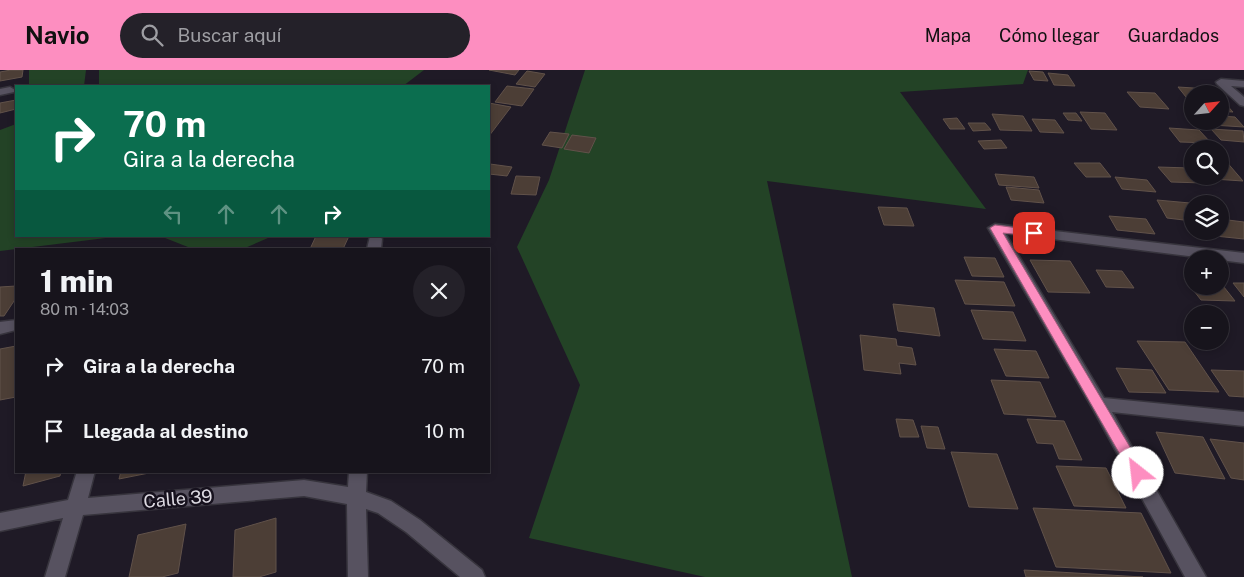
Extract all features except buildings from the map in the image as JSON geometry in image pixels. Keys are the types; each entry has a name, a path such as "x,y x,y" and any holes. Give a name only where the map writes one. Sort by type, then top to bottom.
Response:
{"street":[{"path":"1244,84 1221,82 1244,103"},
{"path":"1196,577 1099,404 995,228 1244,258"},
{"path":"0,328 15,325"},
{"path":"1099,404 1244,419"},
{"path":"55,577 85,473"},
{"path":"358,473 356,497 358,577"},
{"name":"Calle 39","path":"0,522 76,507 304,488 356,497 384,507 413,526 474,577"}],"green space":[{"path":"29,70 86,70 84,85 29,85"},
{"path":"99,70 424,70 404,85 99,85"},
{"path":"585,70 1028,70 1023,84 900,92 986,209 767,181 852,577 705,577 529,538 580,385 517,247 549,180"},
{"path":"15,124 15,237 114,237 0,251 0,130"},
{"path":"163,237 268,238 245,248 188,247"}],"route":[{"path":"1034,233 995,228 1138,473"}]}
